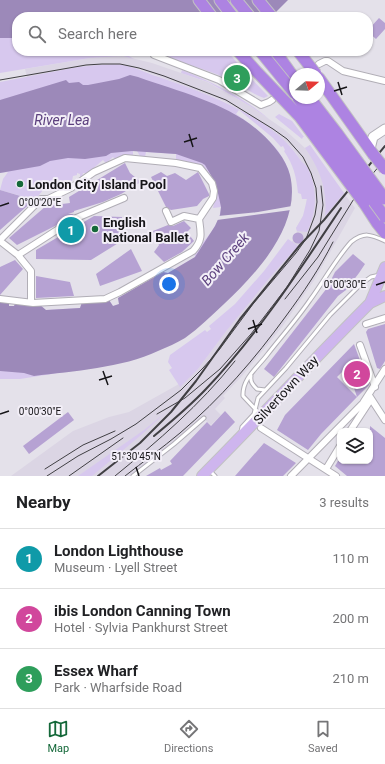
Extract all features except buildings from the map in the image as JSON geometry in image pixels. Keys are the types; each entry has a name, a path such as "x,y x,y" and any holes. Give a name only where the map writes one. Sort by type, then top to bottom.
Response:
{"highway":[{"path":"199,0 208,12"},
{"path":"236,0 246,12"},
{"path":"258,0 268,12"},
{"path":"223,3 230,12"},
{"path":"242,56 300,117 385,233"},
{"path":"264,56 289,87"},
{"path":"279,56 289,70"},
{"path":"281,56 292,68"},
{"path":"303,56 316,68"},
{"path":"325,86 385,170"},
{"path":"303,104 385,218"},
{"path":"306,104 325,124 385,207"},
{"path":"314,104 385,199"},
{"path":"322,104 343,129 385,187"}],"main road":[{"path":"370,149 373,137 385,129"},
{"path":"360,134 373,137"},
{"name":"Silvertown Way","path":"370,303 383,271"},
{"name":"Silvertown Way","path":"209,474 258,413 370,303 385,296"}],"street":[{"path":"157,56 219,80 261,105 272,100"},
{"path":"318,68 325,60 342,71 385,81"},
{"path":"0,298 31,302 105,299 120,292 193,251 200,239 199,219 212,198 214,191 212,183 200,168 176,163 125,158 94,172 71,188 48,199 41,200 0,240 34,271 31,302"},
{"path":"18,255 74,219 124,198"},
{"path":"166,211 171,222 184,216 199,219"},
{"path":"366,324 385,318"},
{"path":"360,345 375,387"},
{"path":"352,428 385,369"},
{"path":"370,397 385,420"},
{"path":"291,476 370,397"},
{"path":"261,428 336,476"},
{"path":"326,469 337,451"}],"lane":[{"path":"258,413 245,399 243,391 246,379 252,374 310,300 350,242 357,238 369,235 385,241"},
{"path":"258,413 258,398 286,368 330,315 361,284 383,271"},
{"path":"252,374 251,382 254,386 257,389 266,390"},
{"path":"133,476 204,418"}],"shaded area":[{"path":"0,28 12,28 12,56 123,56 90,58 0,73"},
{"path":"123,56 152,63 207,82 250,106 285,130 305,148 310,145 320,162 355,208 315,279 282,327 242,376 223,396 225,398 215,409 221,415 211,425 203,418 130,476 11,476 73,431 109,417 129,412 179,384 180,386 198,369 293,240 297,231 296,228 306,208 307,196 300,160 296,153 289,145 250,116 224,101 139,69 120,65 78,67 27,77 25,69 90,58"},
{"path":"162,56 231,56 268,96 264,98 260,97 227,78"},
{"path":"100,65 127,66 196,90 236,108 255,118 272,130 287,143 307,167 311,175 315,200 313,216 307,232 297,231 296,228 303,216 307,199 302,199 301,194 298,193 294,171 283,146 281,147 273,138 239,110 236,114 261,133 277,149 283,158 290,177 291,193 284,174 0,117 0,82 78,67"},
{"path":"182,70 228,91 249,104 269,119 250,106 208,82 181,73"},
{"path":"279,114 292,121 304,137 302,139 275,117"},
{"path":"163,136 251,193 155,310 0,321 9,301 9,306 14,306 16,302 40,305 46,310 80,308 82,302 109,300 113,306 119,304 118,298 163,272 168,273 195,257 194,253 215,226 221,207 213,208 218,189 215,189 213,182 202,166 176,160 176,154 146,152 145,157 140,156 137,151 133,151 133,156 116,160 113,157 106,163 103,160 84,176 85,173 83,173 80,180 80,174 77,173 77,175 73,176 72,181 67,181 66,187 58,192 59,186 49,186 46,190 43,190 35,200 0,190 3,179 8,172 0,173 0,157"},
{"path":"310,145 344,193 325,216 326,207 322,180 315,164 305,148"},
{"path":"288,239 298,246 271,276 227,330 198,369 180,387 169,370 172,368 168,362 170,355 205,330 207,332 211,329 209,326 235,304 264,271"},
{"path":"0,362 96,367 20,379 0,379"},
{"path":"166,412 92,476 78,476 144,430"}],"water":[{"path":"0,0 288,0 276,12 12,12 12,38 0,38"},
{"name":"River Lea","path":"130,75 187,93 219,106 248,123 266,137 282,158 290,175 292,194 289,212 283,230 263,263 237,292 200,326 185,338 175,343 144,357 97,368 34,376 24,373 0,371 0,300 9,301 9,306 14,306 16,302 40,305 46,310 80,308 82,302 109,300 113,306 119,304 118,298 163,272 168,273 195,257 215,226 220,215 221,207 216,184 205,165 176,154 132,151 111,153 106,156 85,159 68,158 50,161 40,166 0,173 0,100 66,80 69,83 79,82 83,85 88,85 119,79"}],"pier":[{"path":"292,206 291,210 217,220 218,216 258,212"}],"tram line":[{"path":"0,80 86,65 102,64 120,64 164,76 226,100 287,139 303,157 316,188 317,202 315,215 306,239 253,304 219,350 203,368 181,390 136,424 78,456 47,476"},
{"path":"285,299 318,257 360,189 385,159"},
{"path":"157,414 185,398 220,369 251,334 287,287 310,250 319,231 323,205 321,186"},
{"path":"125,476 195,420 236,378 262,348 305,289 333,242"},
{"path":"115,476 178,422 208,393 235,361"},
{"path":"45,469 83,445 115,431"},
{"path":"69,476 123,438"}],"railway":[{"path":"98,476 140,443 171,412 196,381 240,319 300,245 324,220 385,146"},
{"path":"154,436 200,395 225,368 277,302 341,208"}],"place":[{"name":"Essex Wharf","path":"237,78"},
{"name":"London City Island Pool","path":"20,184"},
{"name":"English National Ballet","path":"95,229"},
{"name":"London Lighthouse","path":"71,230"},
{"name":"ibis London Canning Town","path":"357,374"}],"water label":[{"name":"Bow Creek","path":"225,259"}]}
